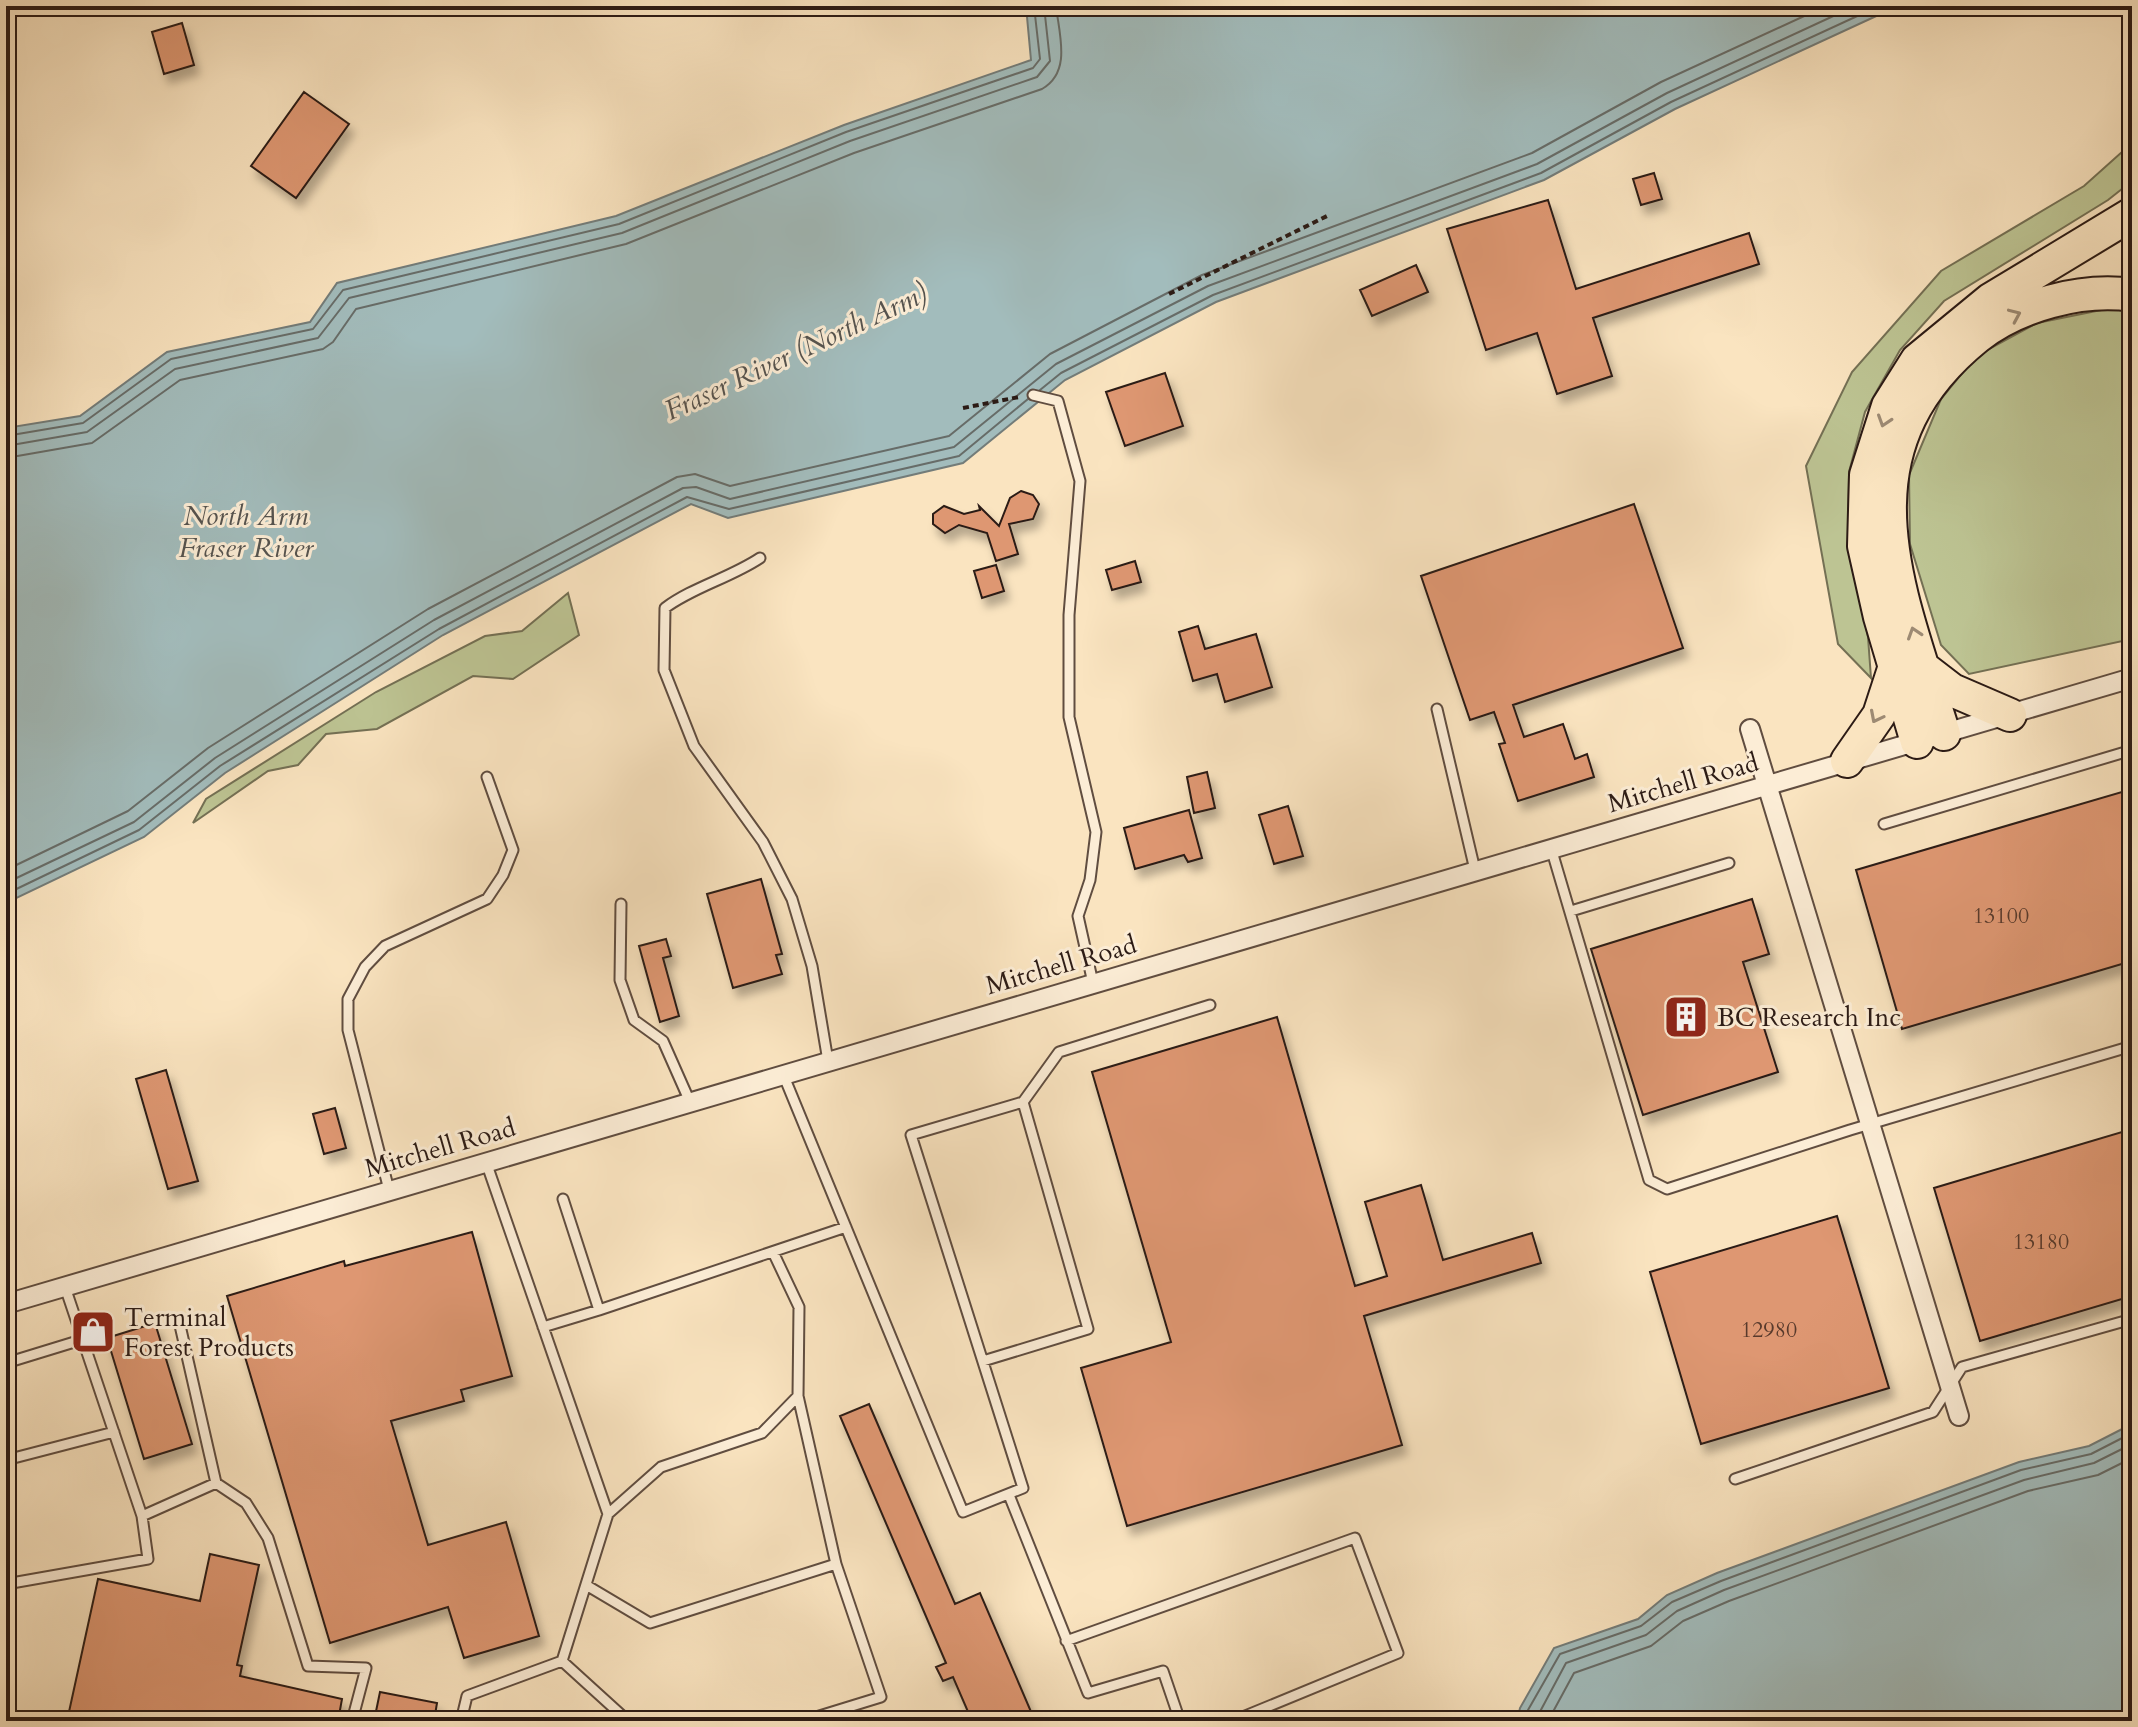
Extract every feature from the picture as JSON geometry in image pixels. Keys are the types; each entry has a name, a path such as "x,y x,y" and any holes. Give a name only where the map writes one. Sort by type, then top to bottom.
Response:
{"highway":[{"path":"1930,738 1910,670 1864,546 1866,475 1888,406 1917,360 1990,300 2132,214"},
{"path":"1847,761 1910,670 1906,609 1890,543 1888,512 1894,466 1917,400 1946,362 1990,327 2040,304 2106,292 2132,295"},
{"path":"1910,670 2010,715"}],"street":[{"name":"Mitchell Road","path":"6,1304 2132,678"},
{"path":"1750,729 1959,1416"}],"lane":[{"path":"1033,395 1058,401 1080,481 1069,615 1069,717 1096,832 1090,880 1078,916 1093,983"},
{"path":"760,558 736,574 682,596 665,608 664,670 694,746 763,842 792,899 812,966 828,1061"},
{"path":"1437,709 1475,870"},
{"path":"1884,824 2132,750"},
{"path":"389,1190 348,1030 348,999 365,967 385,946 487,899 503,875 513,850 487,777"},
{"path":"1551,848 1649,1180 1667,1189 1870,1124 2132,1046"},
{"path":"1571,911 1729,863"},
{"path":"621,904 620,980 634,1020 663,1041 690,1102"},
{"path":"783,1074 963,1512 1023,1488 911,1135 1023,1102 1059,1052 1210,1005"},
{"path":"983,1361 1088,1329 1023,1102"},
{"path":"486,1162 608,1514"},
{"path":"563,1199 599,1310"},
{"path":"543,1327 846,1227"},
{"path":"773,1252 799,1307 798,1396 836,1564 881,1697 803,1721"},
{"path":"6,1584 148,1559 142,1516 65,1287"},
{"path":"1735,1479 1908,1423 1933,1412 1962,1367 2132,1319"},
{"path":"179,1321 216,1483 246,1503 268,1538 308,1666 366,1668 352,1721"},
{"path":"6,1363 81,1340"},
{"path":"562,1661 608,1514 661,1467 762,1433 798,1396"},
{"path":"6,1460 114,1432"},
{"path":"142,1516 216,1483"},
{"path":"1009,1495 1088,1693 1163,1671 1180,1721"},
{"path":"1066,1641 1355,1538 1398,1653 1233,1721"},
{"path":"586,1585 650,1623 836,1564"},
{"path":"461,1721 467,1696 562,1661"},
{"path":"562,1661 628,1721"}],"path":[{"path":"1169,294 1327,216"},
{"path":"963,408 1033,395"}],"green space":[{"path":"2132,143 2132,181 2108,200 1944,301 1900,350 1865,412 1849,472 1848,533 1868,637 1871,678 1838,644 1806,466 1852,372 1941,271 2084,186"},
{"path":"2111,308 2132,312 2132,639 1969,674 1941,645 1910,544 1909,475 1941,399 1976,356 2037,323"},
{"path":"568,593 579,635 513,679 473,676 377,729 326,734 298,765 268,771 193,823 206,799 376,692 485,636 522,631"}],"water":[{"name":"North Arm Fraser River","path":"1026,6 1898,6 1675,109 1544,180 1216,302 1065,380 963,463 728,518 691,504 443,635 225,773 144,837 6,903 6,428 80,416 167,352 310,322 337,283 616,216 844,125 1031,60"},
{"path":"2132,1424 2132,1721 1517,1721 1520,1708 1554,1648 1638,1619 1667,1595 1717,1573 2019,1462 2089,1446"}],"building":[{"path":"182,23 194,65 164,74 152,32"},
{"path":"304,92 349,124 296,198 251,166"},
{"path":"1654,173 1662,199 1641,205 1633,179"},
{"path":"1548,200 1576,289 1749,233 1759,264 1593,318 1612,376 1557,394 1537,333 1486,350 1447,229"},
{"path":"1416,265 1428,292 1372,316 1360,290"},
{"path":"1165,373 1183,426 1125,446 1106,392"},
{"path":"1021,491 1033,495 1039,504 1033,519 1009,524 1018,554 996,561 987,533 959,525 945,533 933,524 933,514 944,506 964,514 980,510 979,506 999,526 1010,498"},
{"path":"1634,504 1683,648 1513,705 1524,737 1563,724 1575,759 1587,754 1594,777 1518,801 1499,744 1505,743 1494,712 1470,720 1421,576"},
{"path":"1135,561 1141,582 1112,590 1106,570"},
{"path":"996,565 1004,591 982,598 974,571"},
{"path":"1198,626 1205,649 1256,634 1272,687 1225,702 1217,674 1193,681 1179,632"},
{"path":"1207,772 1215,808 1194,813 1187,777"},
{"path":"2132,789 2132,961 1902,1029 1856,870"},
{"path":"1288,806 1303,856 1274,864 1259,815"},
{"path":"1189,810 1202,858 1188,862 1184,855 1135,869 1124,828"},
{"path":"761,879 782,954 776,955 782,974 733,988 707,894"},
{"name":"BC Research Inc","path":"1752,899 1769,954 1743,962 1778,1072 1643,1115 1591,949"},
{"path":"666,939 671,956 663,958 679,1016 660,1022 639,946"},
{"path":"1277,1017 1355,1286 1387,1276 1365,1202 1421,1185 1443,1260 1532,1233 1541,1263 1364,1316 1402,1445 1127,1526 1081,1368 1171,1342 1092,1072"},
{"path":"166,1070 198,1181 168,1189 136,1079"},
{"path":"335,1108 346,1148 324,1154 313,1114"},
{"path":"2132,1129 2132,1296 1980,1341 1934,1188"},
{"path":"1837,1216 1889,1388 1701,1444 1650,1272"},
{"path":"472,1232 512,1376 461,1390 464,1401 391,1421 428,1545 506,1522 539,1636 464,1658 448,1607 330,1643 227,1296 344,1261 345,1266"},
{"path":"155,1323 192,1444 144,1459 107,1338"},
{"path":"869,1404 955,1604 980,1593 1035,1721 972,1721 953,1677 943,1681 936,1667 946,1663 840,1416"},
{"path":"210,1554 259,1565 237,1665 242,1666 240,1676 342,1699 338,1721 67,1721 98,1579 200,1601"},
{"path":"380,1692 437,1703 434,1721 374,1721"}],"place":[{"name":"BC Research Inc","path":"1686,1017"},
{"name":"Terminal Forest Products","path":"93,1332"}],"water label":[{"name":"Fraser River (North Arm)","path":"796,352"}]}
